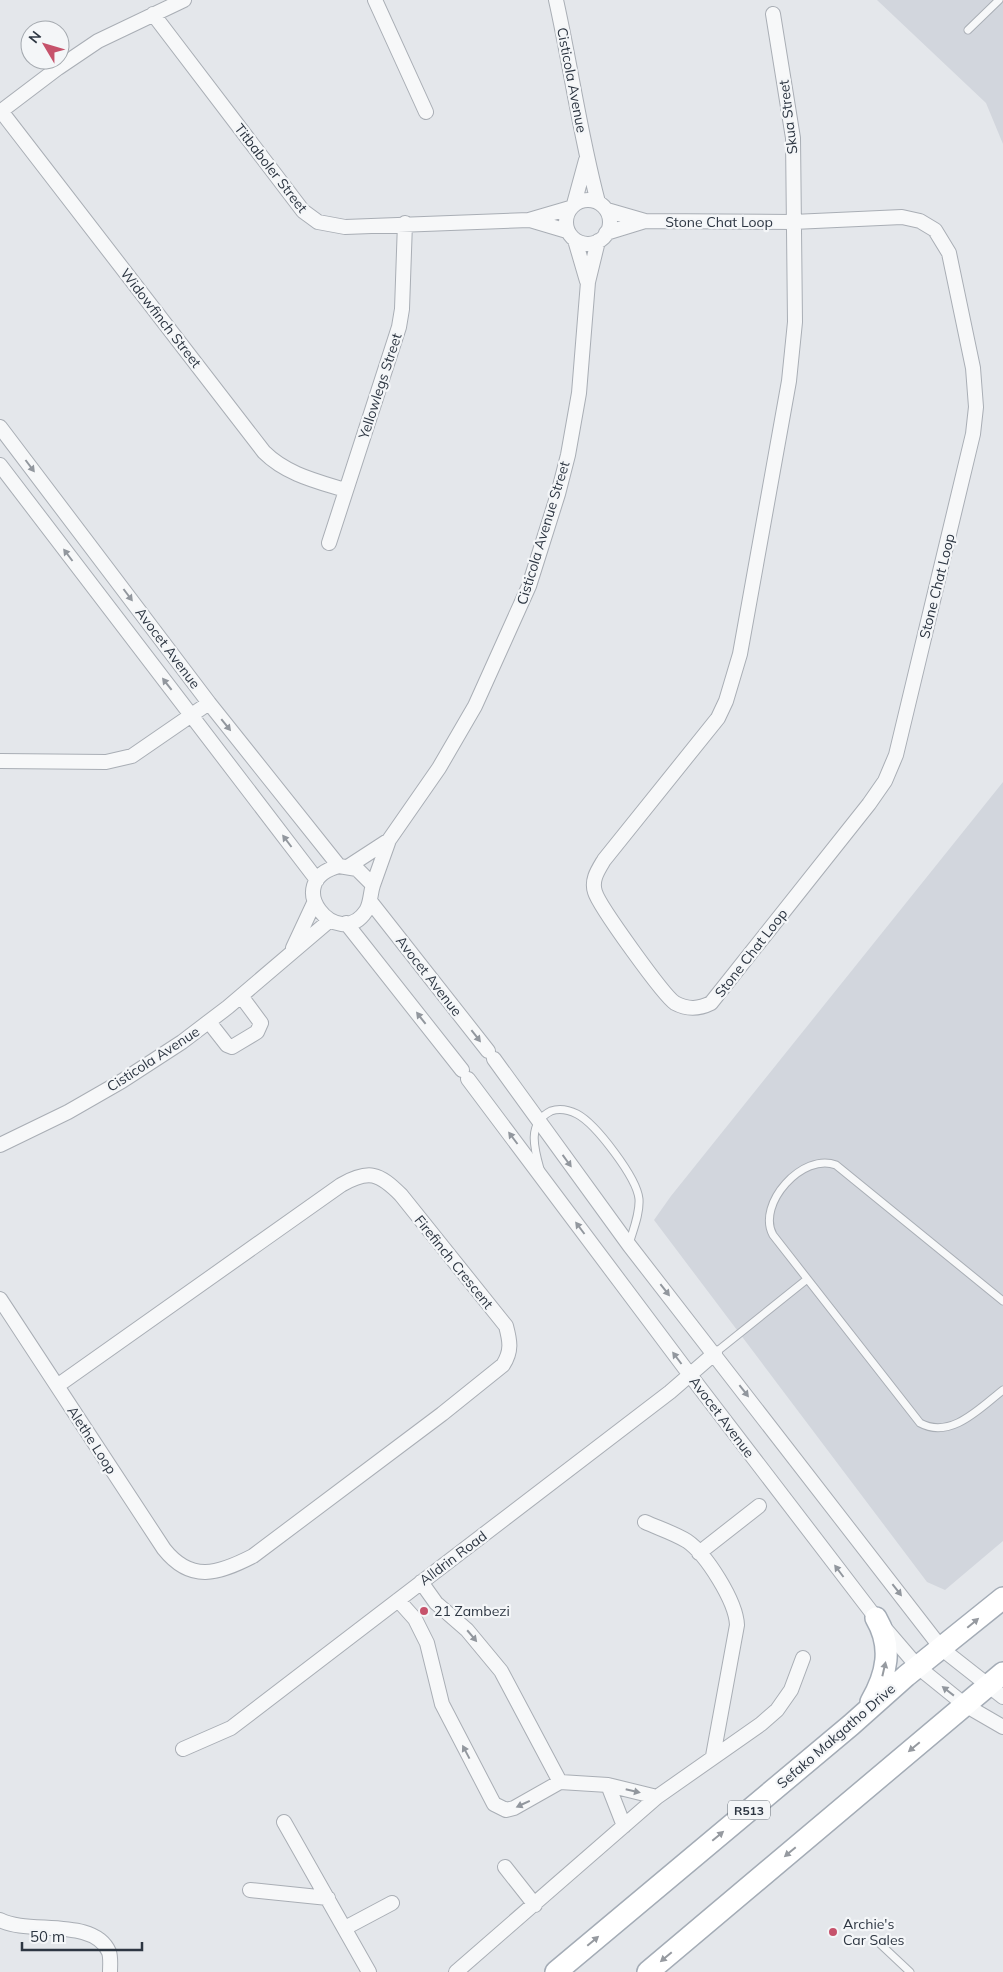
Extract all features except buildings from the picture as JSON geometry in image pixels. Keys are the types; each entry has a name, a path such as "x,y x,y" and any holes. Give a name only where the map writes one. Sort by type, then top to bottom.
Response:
{"main road":[{"name":"Sefako Makgatho Drive","path":"556,1972 918,1667 1003,1598"},
{"path":"851,1725 871,1702 885,1666 885,1633 876,1618"},
{"path":"648,1972 965,1705 998,1686"}],"street":[{"path":"1,112 58,68 98,41 184,0"},
{"path":"375,0 426,112"},
{"name":"Cisticola Avenue","path":"556,0 570,64 586,159 602,206"},
{"name":"Titbaboler Street","path":"153,14 310,217 318,222 345,227 405,223 529,220 572,206"},
{"name":"Skua Street","path":"773,14 794,138 794,222"},
{"name":"Widowfinch Street","path":"1,112 264,452 274,462 294,473 345,490"},
{"name":"Cisticola Avenue","path":"572,206 586,159"},
{"path":"585,199 602,206 610,222 602,237 586,244 571,235 566,219 572,206 585,199"},
{"name":"Stone Chat Loop","path":"602,206 645,221 794,222 902,217 920,221 935,230 949,253 973,368 976,407 973,434 896,755 885,781 869,804 711,1003 693,1009 674,1002 662,990 604,908 595,893 594,883 597,872 604,860 718,718 735,678 789,381 795,322 794,222"},
{"name":"Titbaboler Street","path":"529,220 571,235"},
{"name":"Stone Chat Loop","path":"602,237 645,221"},
{"name":"Yellowlegs Street","path":"329,544 399,327 402,309 405,223"},
{"name":"Cisticola Avenue Street","path":"571,235 588,282"},
{"name":"Cisticola Avenue Street","path":"373,885 389,840 439,768 475,706 530,586 568,455 579,393 588,282 602,237"},
{"name":"Avocet Avenue","path":"0,427 209,703 344,866"},
{"name":"Avocet Avenue","path":"0,465 317,880"},
{"path":"0,761 97,762 121,760 132,756 192,717 209,703"},
{"name":"Cisticola Avenue Street","path":"344,866 389,840"},
{"path":"344,866 363,875 373,885 370,901 365,912 356,920 346,923 329,921 320,913 314,903 314,887 317,880 330,868 344,866"},
{"name":"Avocet Avenue","path":"370,901 491,1055 629,1245 715,1353 942,1649 998,1686"},
{"name":"Cisticola Avenue","path":"292,951 314,903"},
{"name":"Cisticola Avenue","path":"0,1145 68,1112 122,1082 182,1042 209,1022 329,921"},
{"name":"Avocet Avenue","path":"346,923 465,1074 690,1376 876,1618 918,1667 965,1705 1003,1727"},
{"path":"209,1022 227,1045 232,1047 258,1032 261,1023 240,996"},
{"name":"Firefinch Crescent","path":"57,1386 341,1185 364,1174 383,1179 401,1196 506,1326 510,1338 509,1356 492,1375 253,1556 216,1571 192,1572"},
{"name":"Alethe Loop","path":"0,1299 164,1549 173,1561 192,1572"},
{"name":"Alldrin Road","path":"183,1749 230,1728 690,1376 715,1353"},
{"path":"699,1553 759,1506"},
{"path":"644,1522 685,1540 699,1553 726,1591 736,1616 737,1625 713,1756"},
{"path":"421,1582 436,1603 467,1630 501,1672 560,1782"},
{"path":"398,1600 415,1619 427,1643 442,1704 494,1804 506,1810 514,1808 560,1782 608,1785 657,1797"},
{"path":"456,1972 657,1797 761,1724 777,1710 791,1690 803,1658"},
{"path":"608,1785 624,1826"},
{"path":"284,1822 369,1972"},
{"path":"505,1867 535,1905"},
{"path":"250,1890 328,1898"},
{"path":"345,1928 392,1903"},
{"path":"0,1920 91,1934 103,1944 110,1954 110,1972"}],"lane":[{"path":"968,30 999,0"},
{"path":"542,1176 534,1140 538,1122 554,1110 568,1110 592,1126 632,1176 639,1202 629,1245"},
{"path":"1003,1301 843,1169 828,1162 814,1163 799,1172 775,1198 769,1214 769,1227 773,1235 806,1280 913,1415 925,1426 935,1428 956,1424 1003,1390"},
{"path":"715,1353 806,1280"},
{"path":"877,1940 910,1972"}],"shaded area":[{"path":"877,0 1003,0 1003,144 986,103"},
{"path":"1003,782 1003,1541 945,1590 927,1582 654,1220 671,1196"}],"place":[{"name":"21 Zambezi","path":"424,1611"},
{"name":"Archie's Car Sales","path":"833,1932"}]}
